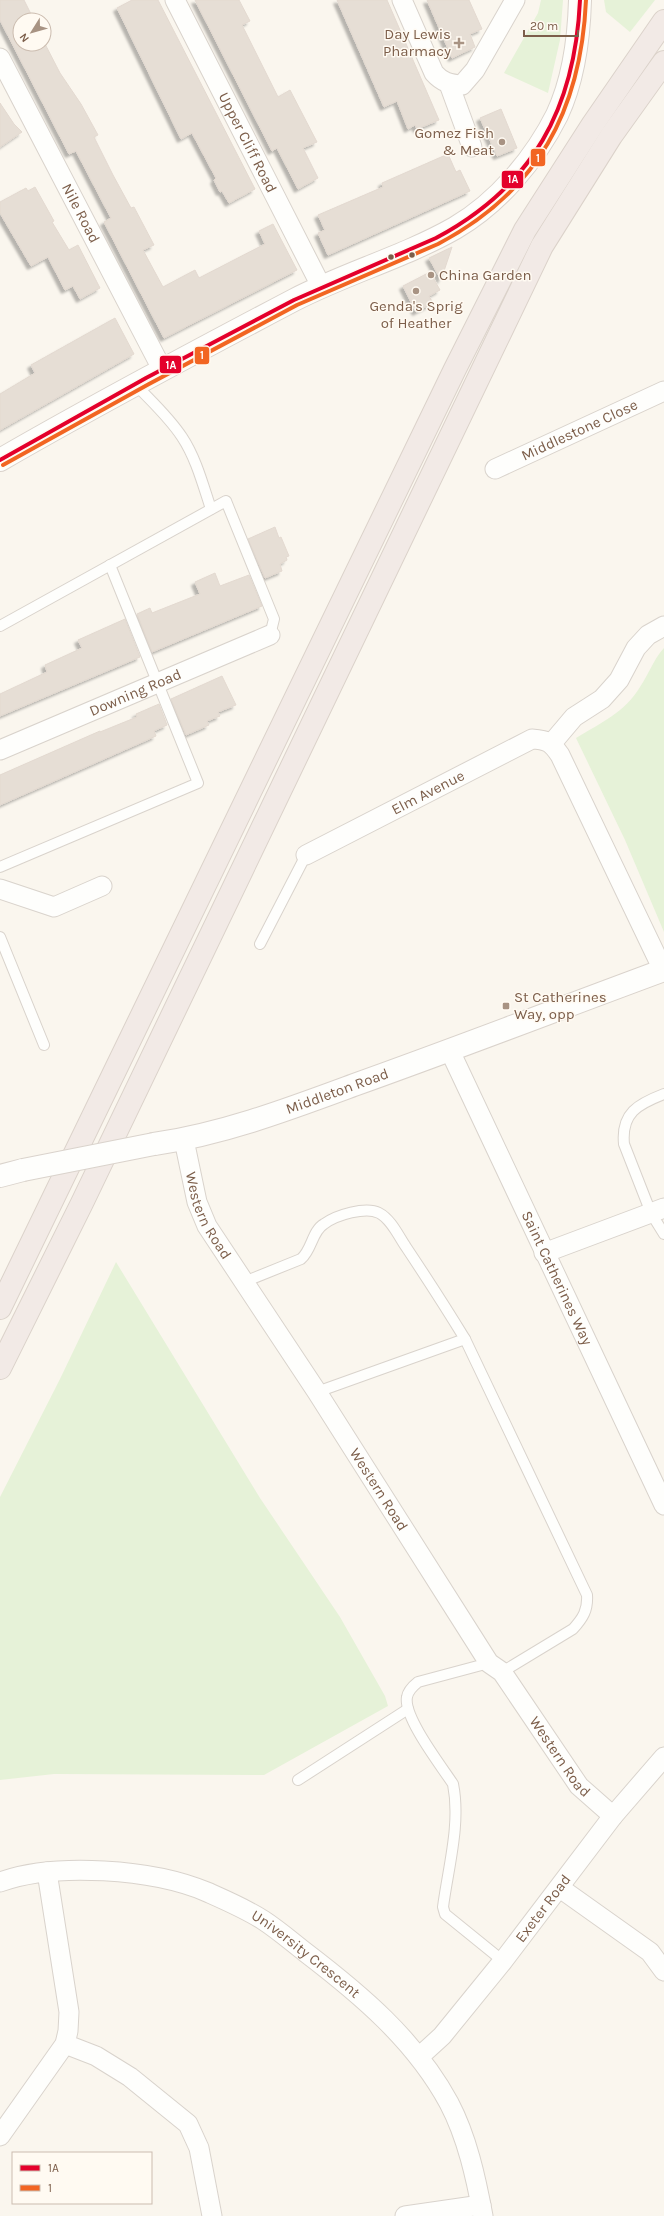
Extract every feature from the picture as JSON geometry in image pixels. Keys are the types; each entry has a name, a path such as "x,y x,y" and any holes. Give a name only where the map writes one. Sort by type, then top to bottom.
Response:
{"highway":[{"path":"0,1308 525,230 593,124 664,21"},
{"path":"0,1368 95,1175 542,246 611,136 664,62"}],"street":[{"name":"Upper Cliff Road","path":"175,0 320,286"},
{"path":"402,0 434,73 441,80 455,84"},
{"path":"455,84 475,70 515,0"},
{"path":"0,460 162,369 320,286 408,251 456,228 481,211 503,191 536,148 559,110 571,72 579,24 580,0"},
{"name":"Nile Road","path":"0,58 5,81 162,369"},
{"path":"455,84 472,147"},
{"name":"Middlestone Close","path":"495,469 664,392"},
{"path":"664,626 648,635 636,648 619,680 602,699 574,717 552,743 560,754 664,970"},
{"name":"Downing Road","path":"0,750 270,635"},
{"name":"Elm Avenue","path":"306,855 532,739 552,743"},
{"path":"0,889 54,907 102,886"},
{"name":"Middleton Road","path":"0,1176 154,1144 184,1140 274,1114 450,1051 664,970"},
{"name":"Saint Catherines Way","path":"450,1051 664,1505"},
{"name":"Western Road","path":"184,1140 197,1202 207,1226 496,1667 579,1786 613,1816"},
{"path":"544,1253 657,1211"},
{"name":"Exeter Road","path":"419,2057 442,2036 560,1888 613,1816 664,1757"},
{"name":"University Crescent","path":"0,1882 13,1878 47,1872 90,1870 163,1879 205,1891 262,1920 337,1976 397,2031 419,2057 449,2103 466,2146 482,2211"},
{"path":"0,2136 64,2044 68,2031 69,2012 47,1872"},
{"path":"560,1888 650,1952 664,1971"},
{"path":"64,2044 96,2056 130,2077 188,2124 199,2148 212,2216"},
{"path":"405,2216 482,2211"}],"lane":[{"path":"135,384 167,417 183,438 199,473 211,509"},
{"path":"0,626 226,501 274,619 270,635"},
{"path":"0,867 198,783 110,565"},
{"path":"260,944 306,855"},
{"path":"0,937 44,1045"},
{"path":"664,1094 644,1102 632,1111 626,1122 623,1134 624,1144 657,1211 664,1234"},
{"path":"244,1282 301,1258 305,1255 324,1224 356,1211 369,1210 380,1214 391,1225 465,1339 586,1595 587,1607 582,1619 573,1629 496,1667 418,1682 412,1687 407,1697 408,1709 415,1726 453,1784 456,1796 456,1815 443,1907 445,1914 503,1961"},
{"path":"317,1392 465,1339"},
{"path":"298,1780 408,1709"}],"green space":[{"path":"541,0 563,0 560,40 548,93 504,73 538,13"},
{"path":"604,0 655,0 630,32 606,12"},
{"path":"664,648 664,932 625,840 576,738 612,716 634,696"},
{"path":"116,1262 260,1498 340,1617 385,1696 388,1706 264,1775 54,1774 0,1780 0,1497 60,1379"}],"building":[{"path":"0,0 24,0 30,12 12,12 12,43 0,20"},
{"path":"132,0 158,0 255,189 229,203 222,191 220,192 214,180 216,178 192,133 181,139 117,8"},
{"path":"195,0 239,0 250,21 242,25 278,97 290,90 317,142 303,148 318,178 298,189 277,148 272,151"},
{"path":"337,0 387,0 439,120 417,129 415,125 408,129 397,101 384,107"},
{"path":"427,0 469,0 482,29 470,34 475,47 452,58"},
{"path":"16,52 49,52 60,73 81,104 98,135 94,137 113,175 131,208 134,207 154,245 143,250 163,287 195,270 199,278 265,244 259,231 273,224 297,270 164,338 104,222 111,218 76,151 69,154"},
{"path":"0,103 14,124 22,132 0,147"},
{"path":"501,109 517,148 497,156 480,118"},
{"path":"448,154 456,172 460,170 470,191 328,255 318,233 325,230 318,215 383,187 382,183"},
{"path":"35,187 54,221 52,222 69,250 78,245 100,288 80,299 73,286 65,290 48,257 31,266 0,213 0,202 26,188 28,191"},
{"path":"452,247 441,280 429,258"},
{"name":"Genda's Sprig of Heather","path":"430,272 440,290 429,296 433,303 416,312 403,286"},
{"path":"115,318 134,354 0,430 0,394 35,373 31,365"},
{"path":"275,527 289,556 286,557 287,560 280,564 282,571 265,578 248,539"},
{"path":"215,573 220,586 249,575 262,606 152,652 137,614 150,608 152,613 200,594 195,582"},
{"path":"125,619 140,657 0,716 0,694 47,672 45,665 82,648 78,640"},
{"path":"222,676 236,705 218,712 220,716 207,721 209,725 186,735 171,699"},
{"path":"159,704 167,725 154,731 156,736 0,805 0,775 100,731 137,717 136,714"}],"transit line":[{"name":"1A","path":"0,460 146,378 294,300 436,238 470,217 499,194 523,169 542,140 558,109 569,76 576,39 580,0"},
{"name":"1","path":"3,465 149,384 297,305 438,244 473,223 503,199 527,173 548,144 563,112 575,78 582,40 586,0"}],"place":[{"name":"Day Lewis Pharmacy","path":"459,43"},
{"name":"Gomez Fish & Meat","path":"502,142"},
{"name":"China Garden","path":"431,275"},
{"name":"Genda's Sprig of Heather","path":"416,291"},
{"name":"St Catherines Way, opp","path":"506,1006"}]}
